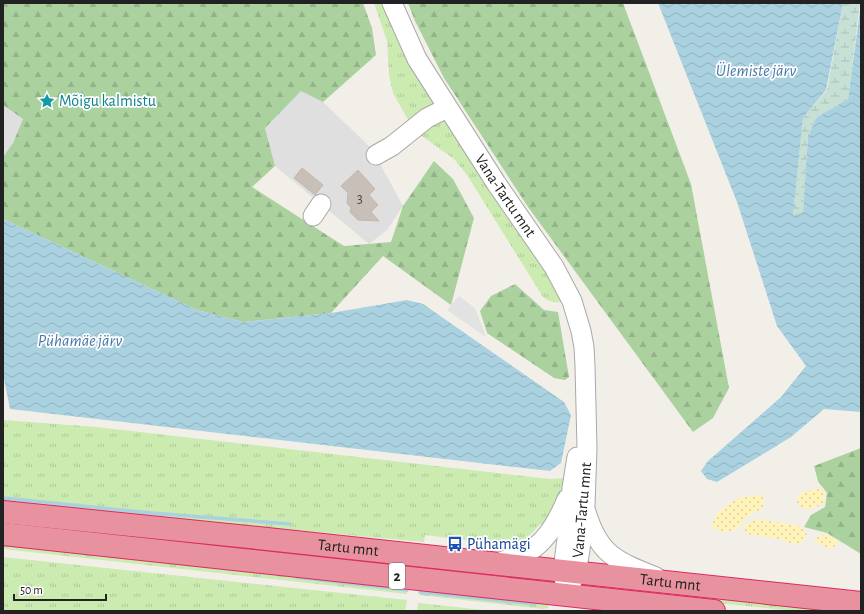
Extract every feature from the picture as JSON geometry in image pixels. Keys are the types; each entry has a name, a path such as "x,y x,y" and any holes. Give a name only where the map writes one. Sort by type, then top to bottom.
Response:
{"highway":[{"name":"Tartu mnt","path":"3,512 861,603"},
{"name":"Tartu mnt","path":"3,534 566,594 670,609 714,611"}],"street":[{"name":"Vana-Tartu mnt","path":"392,3 417,59 496,183 550,260 572,301 584,347 587,448 585,506 580,550 570,572"},
{"path":"376,155 392,146 427,118 447,108"},
{"name":"Vana-Tartu mnt","path":"570,572 572,488 586,398"},
{"path":"496,564 534,548 544,538 554,525 572,488"},
{"path":"585,506 593,532 598,541 609,553 624,564 672,584 670,609"},
{"path":"566,594 570,572"}],"shaded area":[{"path":"301,91 323,102 372,149 403,206 387,230 369,244 275,166 265,128"},
{"path":"3,105 23,119 13,143 3,157"},
{"path":"459,296 475,308 486,337 447,310"}],"green space":[{"path":"3,3 363,3 372,28 376,55 323,102 301,91 265,128 275,166 252,187 344,246 391,242 403,206 434,161 453,179 474,218 451,305 383,256 331,313 243,322 197,310 3,219 3,157 13,143 23,119 3,105"},
{"path":"374,3 386,3 435,104 411,125 393,93 389,74 387,41"},
{"path":"408,3 623,3 691,184 729,388 713,418 693,432 528,207 444,78 415,21"},
{"path":"843,3 860,3 848,99 817,117 808,136 803,212 793,215 803,118 827,90"},
{"path":"431,119 445,119 526,238 563,301 553,302 543,297 467,175 454,159 419,134"},
{"path":"515,284 544,310 558,312 569,377 565,380 554,378 487,333 480,311 491,296"},
{"path":"3,420 96,427 550,479 566,478 561,496 546,528 540,524 522,541 503,545 425,535 424,542 3,503"},
{"path":"861,448 861,554 827,533 804,527 811,515 825,507 827,493 818,481 814,466"},
{"path":"3,542 407,586 407,594 3,549"},
{"path":"3,557 407,600 405,611 3,611"},
{"path":"421,589 545,602 549,605 548,608 543,609 419,595"},
{"path":"678,592 861,611 795,611 677,599"},
{"path":"418,603 494,611 417,611"}],"sand":[{"path":"819,488 825,491 824,503 820,506 805,509 797,503 798,496 801,493"},
{"path":"761,495 765,500 763,508 744,518 744,521 736,530 723,532 712,527 714,519 721,510 742,497"},
{"path":"760,519 800,527 807,536 798,544 780,539 748,534 745,532 744,527 746,525"},
{"path":"825,534 838,541 832,550 815,541 816,537"}],"water":[{"name":"Ülemiste järv","path":"658,3 843,3 826,90 803,118 793,215 803,212 808,136 817,117 848,99 861,3 861,412 824,409 791,437 717,482 707,479 701,471 708,461 781,397 806,366 777,326 737,202"},
{"name":"Pühamäe järv","path":"3,219 197,310 243,322 331,313 407,300 423,304 564,402 571,415 561,463 550,471 10,409 3,374"}],"building":[{"path":"302,168 323,185 315,195 294,178"},
{"path":"358,170 375,189 369,195 378,205 371,212 379,221 358,220 350,212 351,208 347,203 348,193 341,186"}],"waterway":[{"path":"3,498 151,513 290,524"},
{"path":"296,577 407,590"},
{"path":"420,592 535,604"}],"place":[{"name":"Mõigu kalmistu","path":"47,101"},
{"name":"Pühamägi","path":"455,544"}]}
